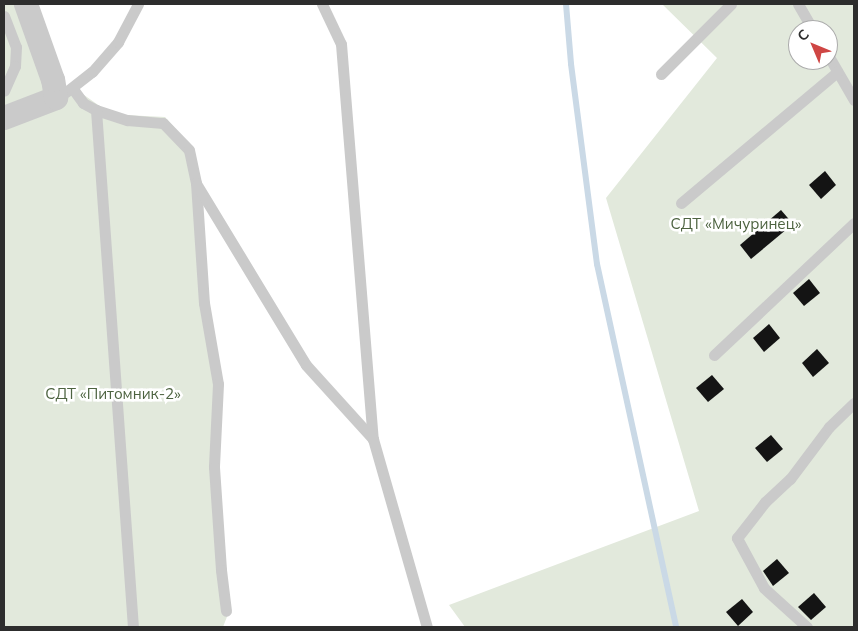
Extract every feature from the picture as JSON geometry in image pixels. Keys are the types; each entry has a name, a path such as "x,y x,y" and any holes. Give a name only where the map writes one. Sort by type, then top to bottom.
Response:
{"street":[{"path":"6,110 64,93 53,80 26,4"}],"lane":[{"path":"138,4 118,42 92,72 64,93 96,110 127,120 164,123 189,150 196,183 204,303 218,384 214,467 221,570 226,611"},
{"path":"322,4 341,44 373,439 427,627"},
{"path":"661,74 731,4"},
{"path":"798,4 807,20"},
{"path":"4,16 16,47 15,66 4,90"},
{"path":"681,203 838,72 854,100"},
{"path":"96,110 133,627"},
{"path":"196,183 306,365 373,439"},
{"path":"714,355 803,269 854,223"},
{"path":"807,627 764,588 737,538 765,502 790,479 829,426 854,403"}],"green space":[{"name":"СДТ «Питомник-2»","path":"4,4 22,4 55,102 77,90 101,107 125,115 165,117 194,150 208,304 222,389 217,463 230,609 223,627 4,627"},
{"name":"СДТ «Мичуринец»","path":"662,4 854,4 854,627 465,627 449,605 699,511 606,198 717,58"}],"building":[{"path":"825,171 836,185 821,199 809,185"},
{"path":"781,210 793,224 751,259 740,245"},
{"path":"809,279 820,293 804,306 793,293"},
{"path":"769,324 780,338 764,352 753,338"},
{"path":"817,349 829,363 813,377 802,363"},
{"path":"712,375 724,389 708,402 696,388"},
{"path":"771,435 783,449 767,462 755,448"},
{"path":"777,559 789,573 773,586 763,571"},
{"path":"814,593 826,607 811,620 798,607"},
{"path":"742,599 753,612 738,626 726,612"}],"waterway":[{"path":"566,4 571,64 597,264 676,627"}]}
